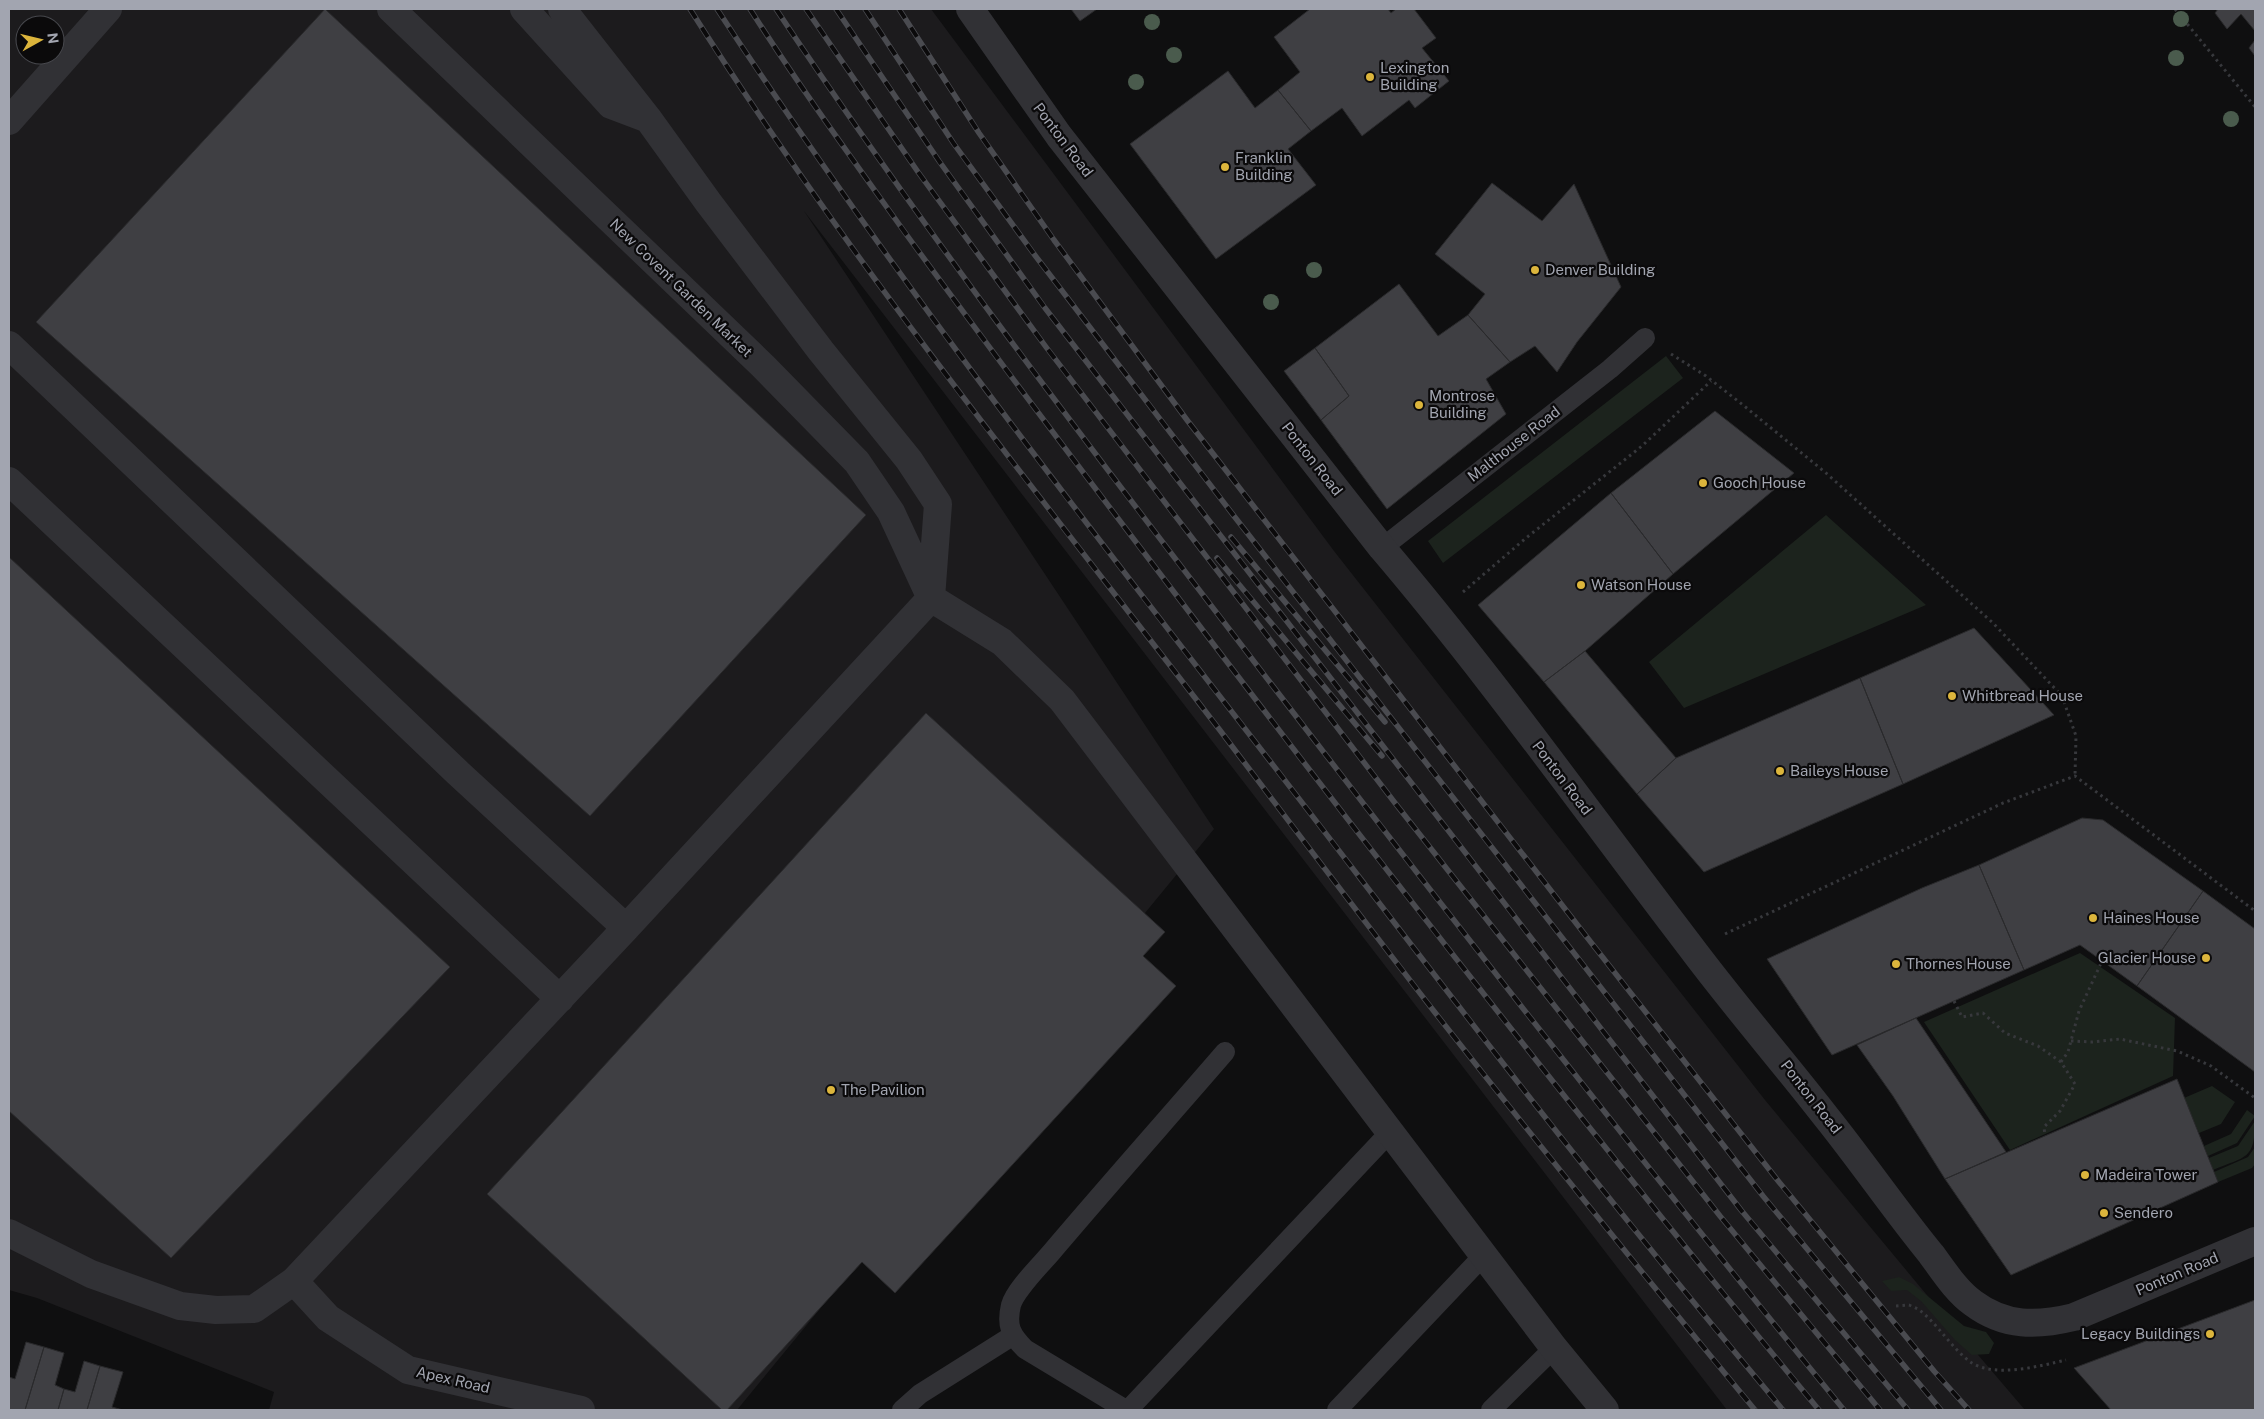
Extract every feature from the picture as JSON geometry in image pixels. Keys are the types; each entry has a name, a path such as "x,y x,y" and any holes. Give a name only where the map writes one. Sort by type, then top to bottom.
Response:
{"street":[{"path":"9,121 108,9"},
{"name":"New Covent Garden Market","path":"391,9 763,366 856,462 891,512 931,598"},
{"path":"524,9 611,105 650,120"},
{"path":"9,1233 91,1274 180,1306 216,1310 254,1309 294,1281 560,999 931,598 938,504 909,460 815,343 650,120 562,9"},
{"name":"Ponton Road","path":"970,9 1059,136 1382,548 1438,614 1692,949 1827,1118 1952,1282 1972,1302 1998,1317 2029,1325 2050,1323 2074,1317 2255,1241"},
{"path":"9,345 457,772 626,928"},
{"path":"9,481 560,999"},
{"path":"931,598 1002,642 1062,700 1554,1348 1605,1410"},
{"name":"Apex Road","path":"294,1281 328,1318 408,1370 581,1410"}],"lane":[{"name":"Malthouse Road","path":"1382,548 1610,369 1645,338"},
{"path":"1225,1052 1022,1288 1012,1303 1009,1321 1012,1336 1025,1349 1127,1410 1391,1132"},
{"path":"1337,1410 1484,1256"},
{"path":"902,1410 920,1394 1012,1336"},
{"path":"1491,1410 1554,1348"}],"path":[{"path":"2175,9 2255,107"},
{"path":"1645,338 1711,381 1826,473 1993,623 2062,696 2076,736 2075,776"},
{"path":"1438,614 1526,538 1642,446 1711,381"},
{"path":"2075,776 2255,911"},
{"path":"1692,949 2003,803 2075,776"},
{"path":"2061,1062 2068,1052 2079,1011 2102,961"},
{"path":"1954,1001 1962,1017 1984,1013 2005,1033 2038,1046 2061,1062 2075,1084 2060,1111 2044,1127 2045,1136"},
{"path":"2071,1041 2120,1040 2177,1051 2211,1066 2255,1098"},
{"path":"1896,1306 1909,1304 1921,1311 1970,1362 1996,1371 2034,1367 2066,1360"}],"shaded area":[{"path":"9,9 931,9 1334,551 1765,1100 2025,1410 1727,1410 804,211 1214,829 737,1410 269,1410 274,1392 37,1298 9,1290"},
{"path":"1666,356 1683,378 1443,563 1428,541"},
{"path":"1826,515 1926,605 1684,708 1649,662"},
{"path":"2080,953 2175,1018 2173,1076 2010,1150 1924,1022"},
{"path":"2212,1086 2235,1102 2221,1124 2199,1133 2184,1098"},
{"path":"2247,1110 2255,1116 2237,1143 2208,1156 2204,1146 2231,1134"},
{"path":"2255,1121 2253,1143 2246,1155 2241,1159 2213,1170 2209,1158 2238,1146"},
{"path":"2255,1147 2255,1164 2252,1168 2218,1182 2214,1172 2248,1157"},
{"path":"1899,1277 1913,1284 1964,1326 1986,1332 1994,1343 1989,1354 1972,1355 1955,1340 1921,1301 1907,1290 1891,1291 1882,1281"}],"building":[{"path":"325,9 866,515 590,816 36,322"},
{"path":"1071,9 1097,9 1080,21"},
{"name":"Lexington Building","path":"1310,9 1388,9 1391,13 1396,9 1414,9 1436,38 1422,48 1449,81 1415,108 1409,100 1362,136 1342,108 1311,131 1278,90 1300,72 1274,37"},
{"path":"2218,9 2255,9 2255,31 2241,14 2227,29 2215,13"},
{"path":"2255,40 2255,56 2249,48"},
{"name":"Franklin Building","path":"1228,71 1255,108 1278,90 1311,131 1288,149 1316,185 1216,259 1130,144"},
{"name":"Denver Building","path":"1492,183 1542,221 1574,184 1621,287 1577,342 1557,372 1535,346 1510,362 1468,315 1485,294 1435,254"},
{"name":"Montrose Building","path":"1399,284 1438,336 1468,315 1510,362 1486,379 1506,414 1387,509 1321,420 1349,396 1315,348"},
{"path":"1315,348 1349,396 1321,420 1284,371"},
{"name":"Gooch House","path":"1715,411 1794,473 1673,574 1611,493"},
{"name":"Watson House","path":"1611,493 1673,574 1585,651 1544,682 1478,605"},
{"path":"9,557 450,967 171,1258 9,1111"},
{"name":"Whitbread House","path":"1974,628 2054,715 1903,784 1860,678"},
{"path":"1585,651 1676,758 1637,794 1544,682"},
{"name":"Baileys House","path":"1860,678 1903,784 1704,872 1637,794 1676,758"},
{"name":"The Pavilion","path":"926,713 1165,932 1143,956 1176,986 895,1293 862,1262 727,1410 722,1410 487,1194"},
{"name":"Haines House","path":"2082,818 2103,820 2203,891 2137,986 2080,945 2024,970 1979,865"},
{"name":"Thornes House","path":"1979,865 2024,970 1832,1055 1767,959 1922,888"},
{"name":"Glacier House","path":"2203,891 2255,929 2255,1072 2137,986"},
{"path":"1916,1018 2006,1152 1945,1179 1893,1096 1857,1045"},
{"name":"Madeira Tower","path":"2177,1079 2218,1182 2011,1275 1945,1179"},
{"name":"Legacy Buildings","path":"2255,1300 2255,1410 2111,1410 2074,1368"},
{"path":"26,1342 44,1347 25,1410 9,1410 9,1377 15,1379"},
{"path":"44,1347 64,1353 55,1385 64,1389 58,1410 25,1410"},
{"path":"84,1361 100,1366 87,1410 58,1410 64,1389 75,1392"},
{"path":"100,1366 123,1372 112,1407 123,1410 87,1410"}],"railway":[{"path":"690,9 814,195 946,375 1433,1010 1755,1410"},
{"path":"717,9 780,104 912,290 1117,563 1450,996 1598,1184 1783,1410"},
{"path":"750,9 807,95 906,234 1241,681 1568,1100 1819,1410"},
{"path":"776,9 943,249 1177,561 1537,1026 1844,1410"},
{"path":"806,9 918,172 1046,347 1395,803 1720,1216 1880,1410"},
{"path":"836,9 939,161 1045,308 1741,1210 1908,1410"},
{"path":"865,9 954,144 1034,254 1234,516 1763,1196 1941,1410"},
{"path":"899,9 979,133 1054,240 1187,420 1779,1182 1934,1371 1969,1410"},
{"path":"1231,537 1385,722"},
{"path":"1217,558 1382,756"}],"place":[{"name":"Lexington Building","path":"1370,77"},
{"name":"Franklin Building","path":"1225,167"},
{"name":"Denver Building","path":"1535,270"},
{"name":"Montrose Building","path":"1419,405"},
{"name":"Gooch House","path":"1703,483"},
{"name":"Watson House","path":"1581,585"},
{"name":"Whitbread House","path":"1952,696"},
{"name":"Baileys House","path":"1780,771"},
{"name":"Haines House","path":"2093,918"},
{"name":"Glacier House","path":"2206,958"},
{"name":"Thornes House","path":"1896,964"},
{"name":"The Pavilion","path":"831,1090"},
{"name":"Madeira Tower","path":"2085,1175"},
{"name":"Sendero","path":"2104,1213"},
{"name":"Legacy Buildings","path":"2210,1334"}]}
